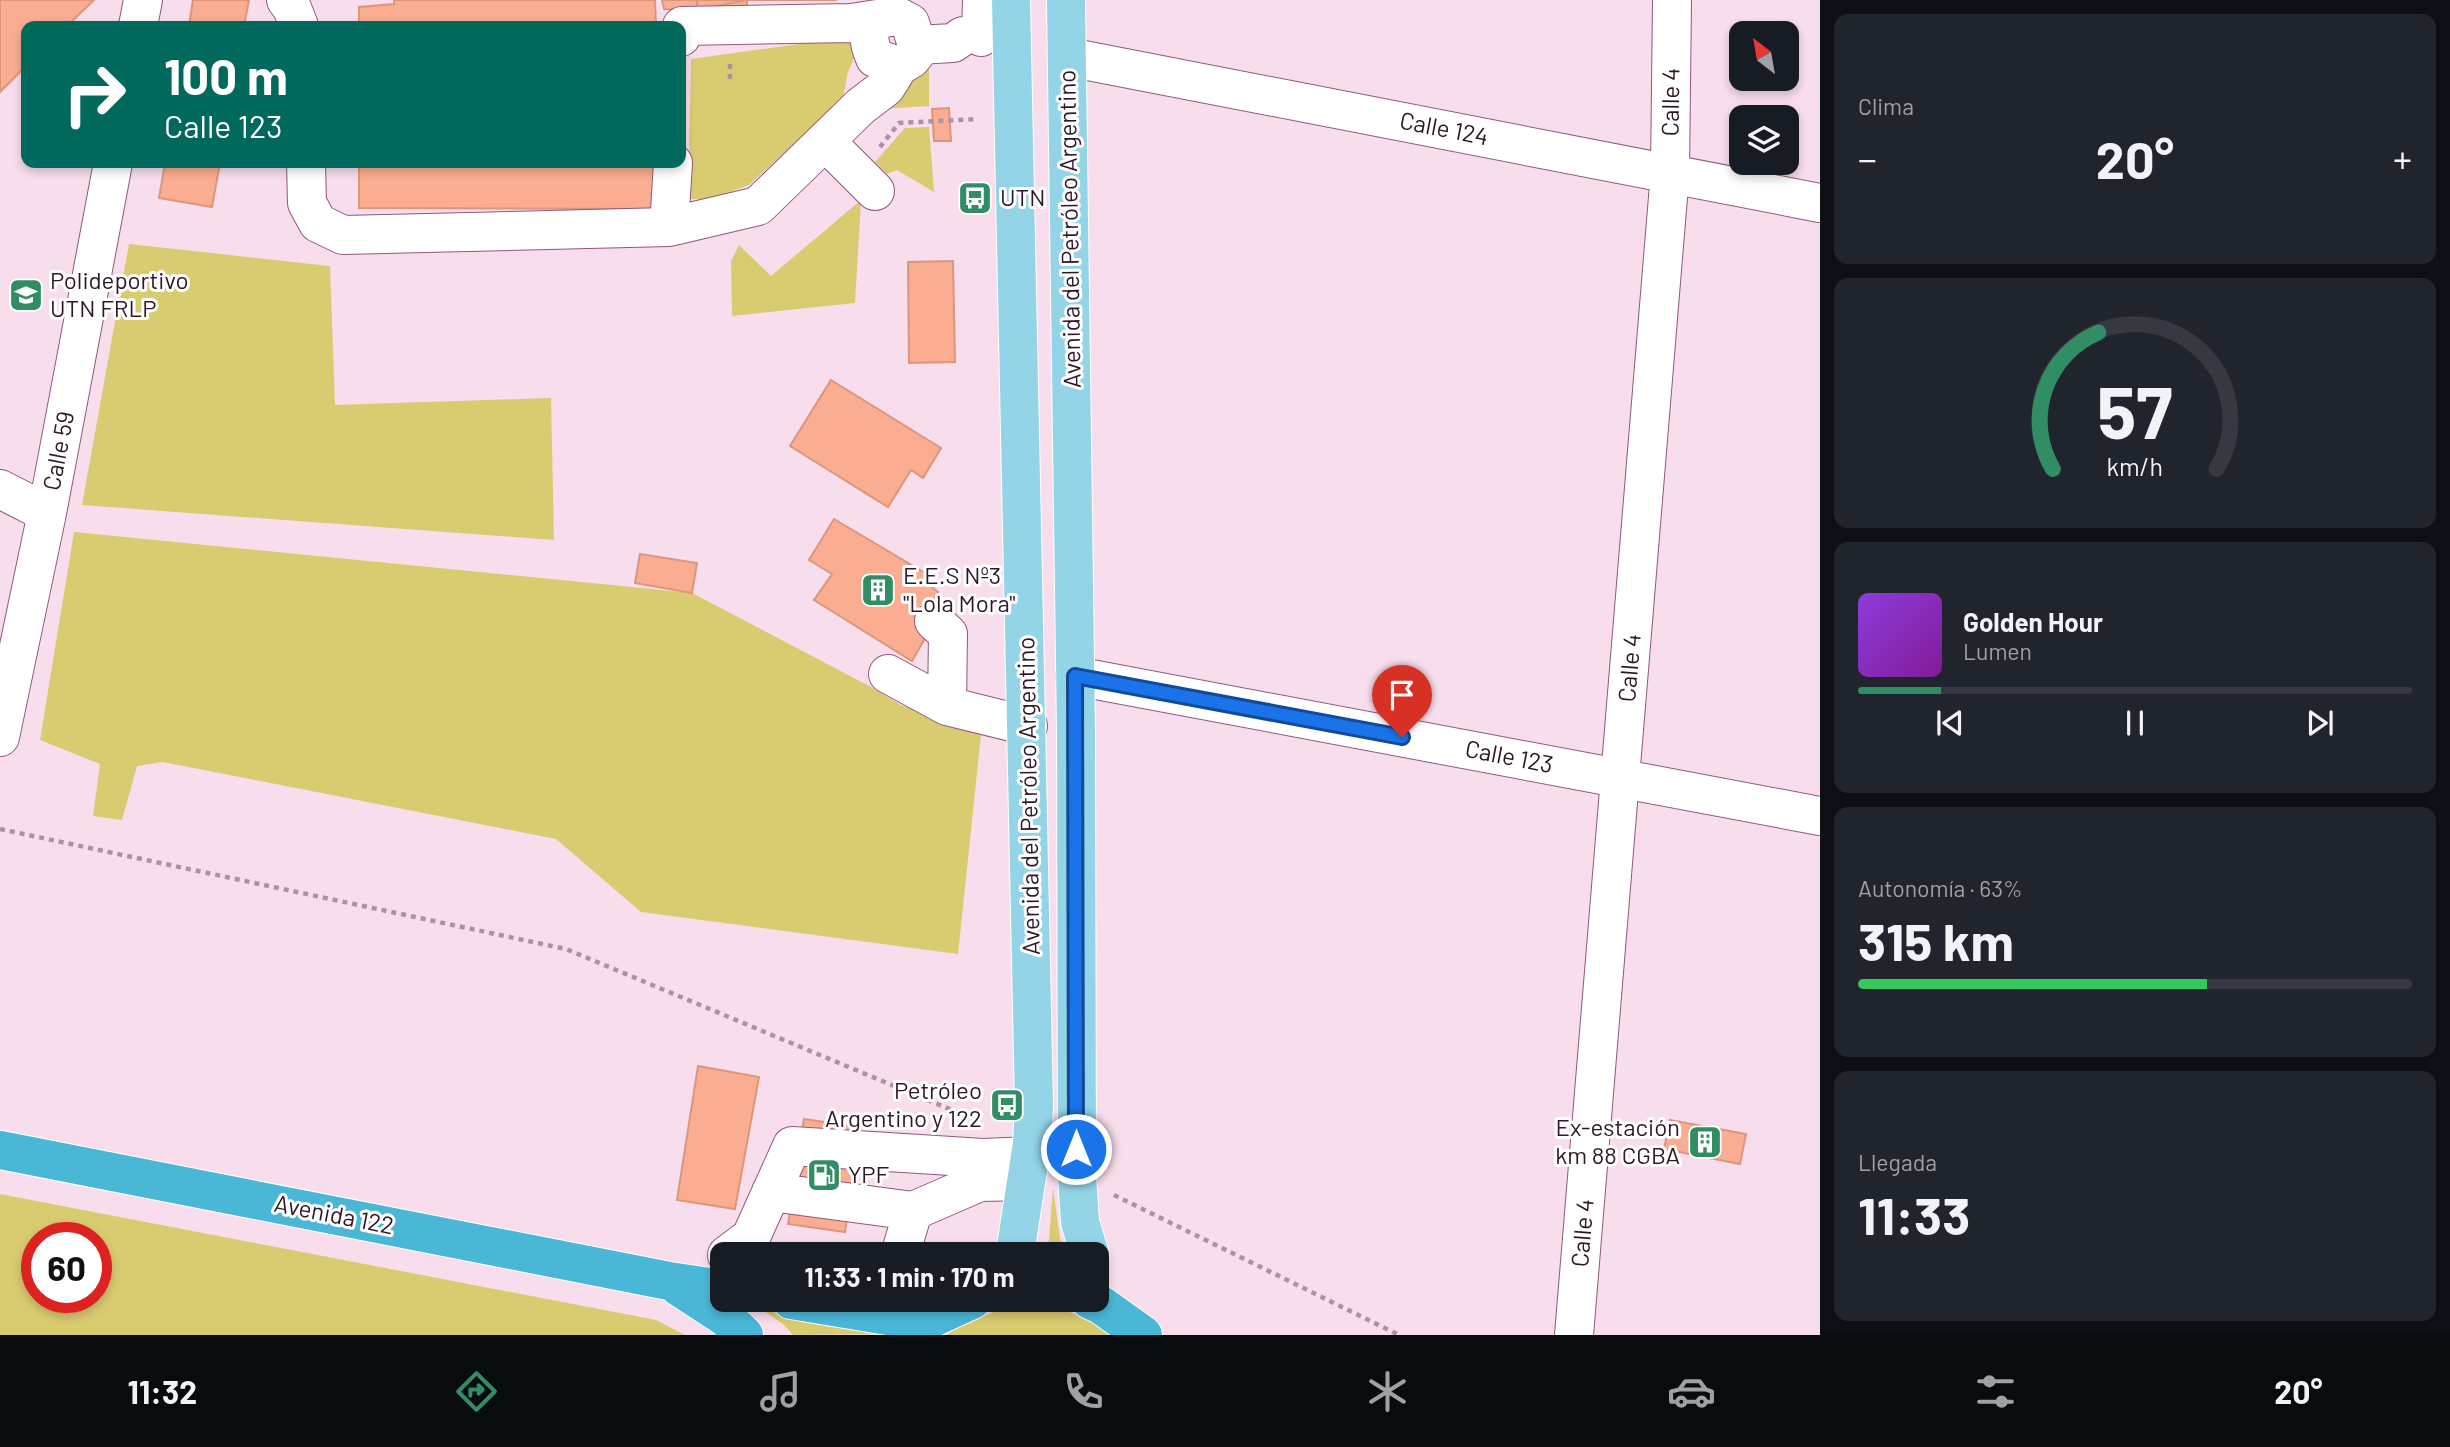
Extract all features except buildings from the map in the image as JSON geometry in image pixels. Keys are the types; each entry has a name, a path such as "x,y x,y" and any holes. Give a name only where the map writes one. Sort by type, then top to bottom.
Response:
{"highway":[{"name":"Avenida 122","path":"0,1150 693,1284 744,1335"},
{"path":"1109,1311 1135,1329"},
{"path":"888,1312 917,1329 949,1312"}],"main road":[{"name":"Avenida del Petróleo Argentino","path":"1066,0 1075,676 1077,1176 1080,1222 1086,1242"},
{"name":"Avenida del Petróleo Argentino","path":"990,22 1028,726 1034,1106 1029,1160 1015,1242"},
{"path":"1109,1289 1135,1329"}],"street":[{"path":"139,21 143,0"},
{"path":"286,0 297,21"},
{"name":"Calle 4","path":"1574,1335 1670,173 1672,0"},
{"path":"686,26 851,23 897,44 953,43 990,22"},
{"path":"306,168 307,202 318,223 343,235 670,225 758,206 861,106 886,87 897,44"},
{"path":"670,225 754,197 805,150 857,96 897,44"},
{"name":"Calle 124","path":"1068,57 1820,203"},
{"path":"826,142 865,181"},
{"name":"Calle 59","path":"0,737 47,513 112,168"},
{"path":"670,225 673,168"},
{"path":"0,489 47,513"},
{"path":"934,621 948,634 947,706"},
{"path":"888,674 947,706 1028,726"},
{"name":"Calle 123","path":"1075,676 1820,816"},
{"path":"744,1242 751,1237 792,1146 1029,1160"},
{"path":"771,1192 913,1211 1029,1160"},
{"path":"904,1242 913,1211"},
{"path":"693,1284 710,1269"}],"path":[{"path":"865,181 877,150 899,123 962,120"},
{"path":"0,829 566,949 1029,1160"},
{"path":"1077,1176 1399,1335"}],"shaded area":[{"path":"864,35 848,72 843,98 749,185 710,199 688,199 691,59"},
{"path":"929,60 929,106 879,109"},
{"path":"929,127 934,192 897,170 887,174 875,162 905,128"},
{"path":"861,200 855,303 732,316 731,261 739,245 771,276"},
{"path":"129,244 330,266 335,405 551,398 554,540 82,505"},
{"path":"74,532 692,593 901,705 981,735 958,954 641,912 556,839 163,762 137,766 122,820 93,816 100,764 40,740"},
{"path":"1053,1188 1061,1242 1048,1242"},
{"path":"0,1194 656,1320 685,1335 0,1335"},
{"path":"766,1312 802,1312 883,1334 793,1335"},
{"path":"994,1312 1070,1312 1119,1335 947,1335 954,1329"}],"place":[{"name":"UTN","path":"975,198"},
{"name":"Polideportivo UTN FRLP","path":"26,295"},
{"name":"E.E.S Nº3 \"Lola Mora\"","path":"878,590"},
{"name":"Petróleo Argentino y 122","path":"1007,1105"},
{"name":"Ex-estación km 88 CGBA","path":"1705,1142"},
{"name":"YPF","path":"824,1175"}],"route":[{"path":"1076,1149 1075,676 1402,737"}]}
